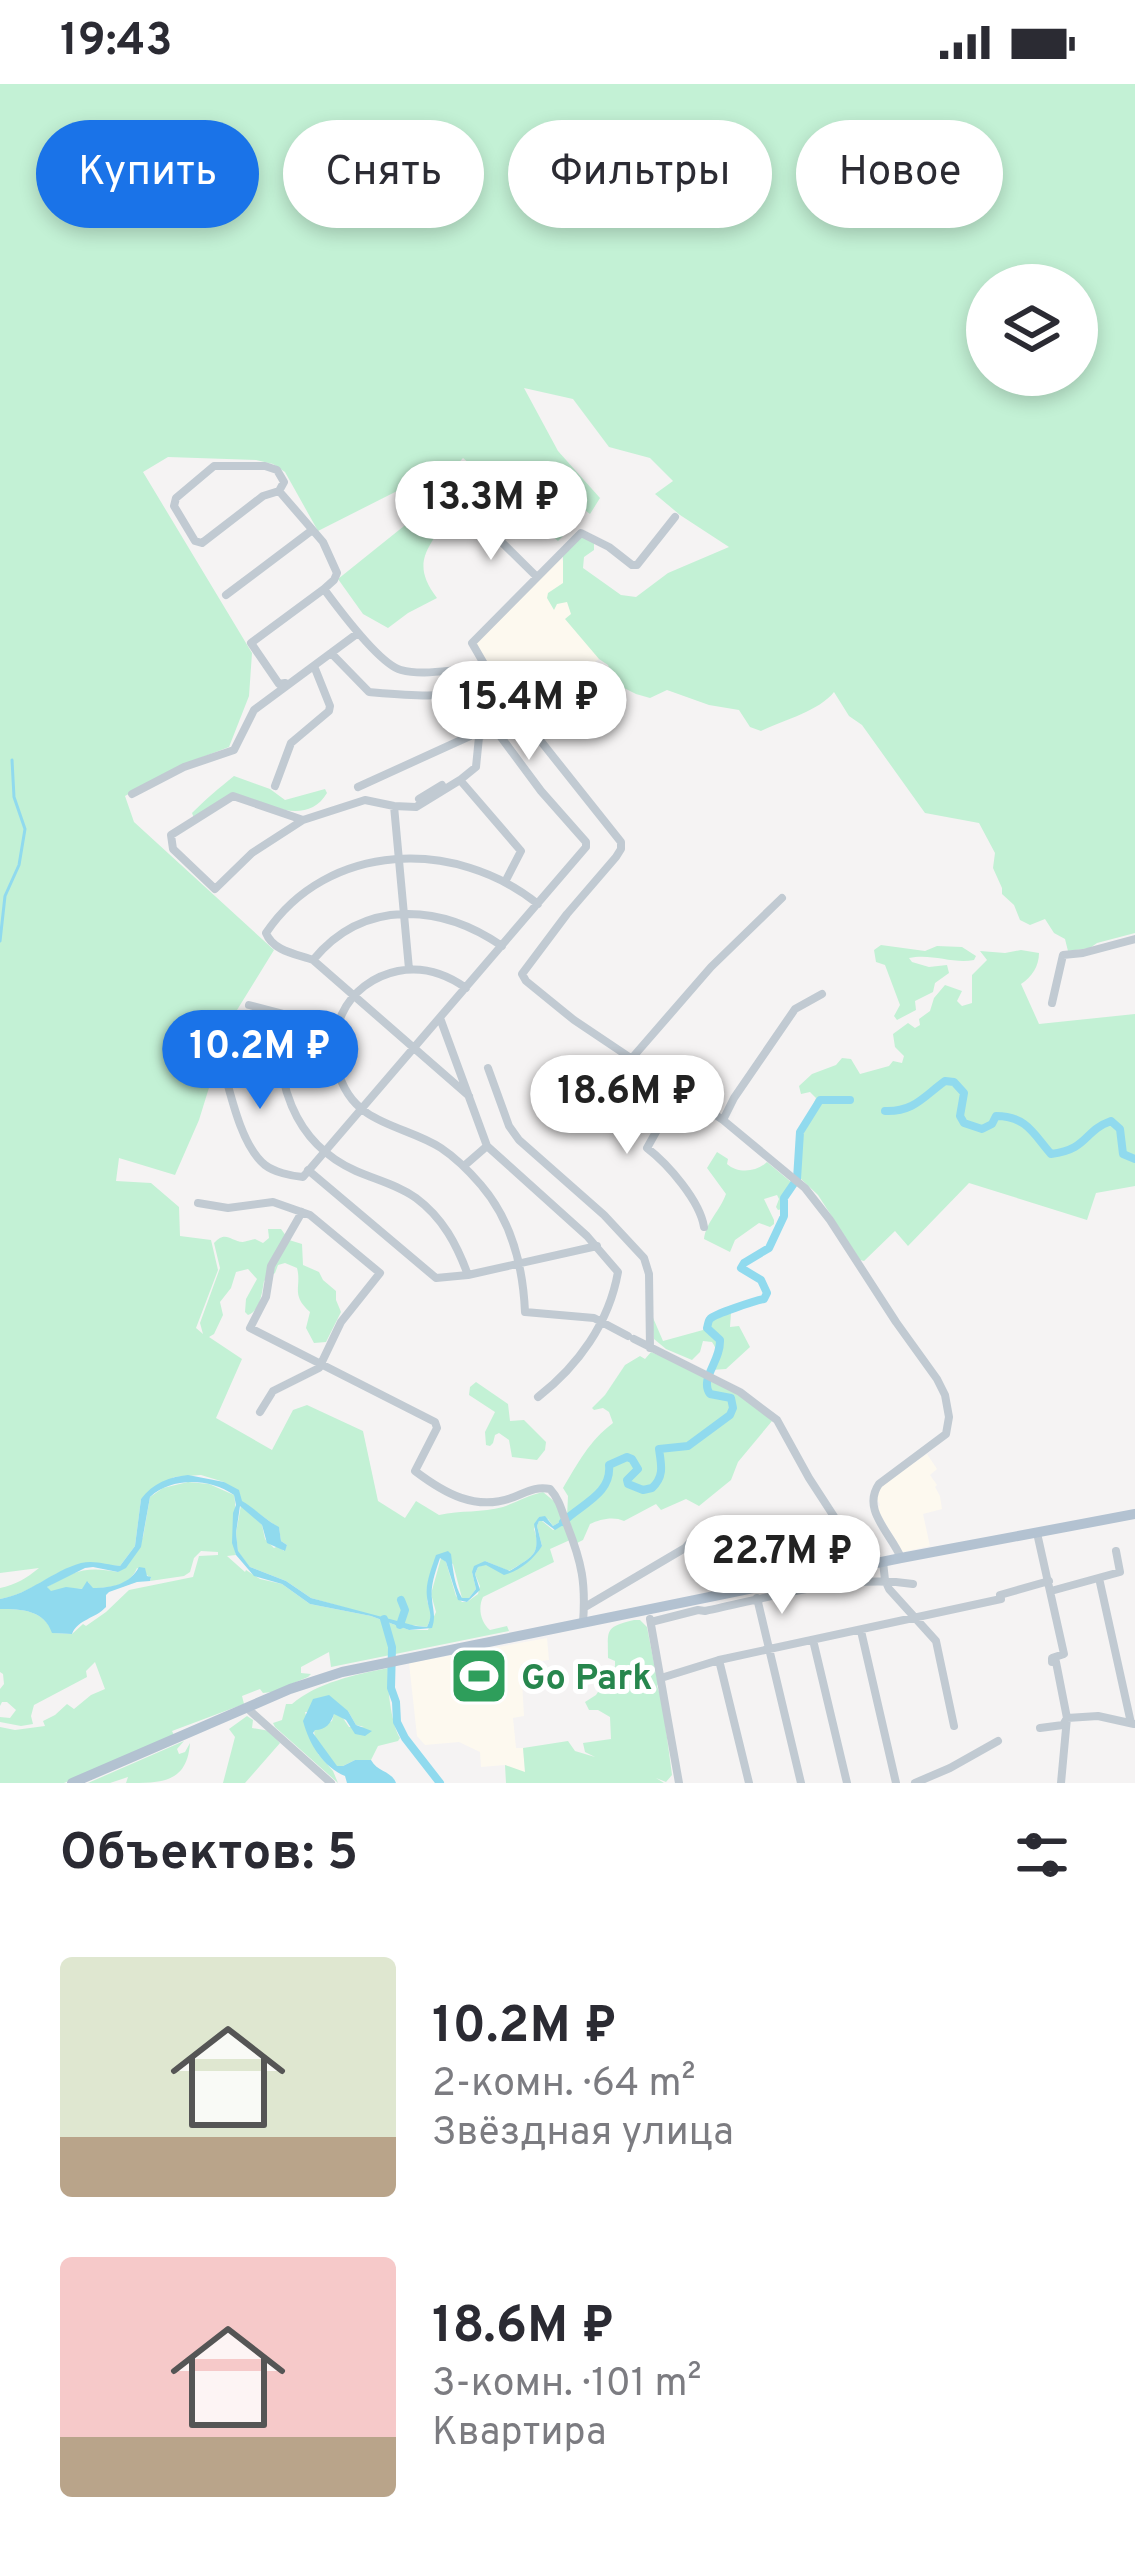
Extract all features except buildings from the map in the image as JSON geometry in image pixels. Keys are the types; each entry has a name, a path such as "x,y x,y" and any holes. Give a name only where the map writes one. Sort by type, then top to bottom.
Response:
{"main road":[{"path":"72,1783 318,1678 584,1623 650,1616 862,1566 1135,1514"}],"street":[{"path":"214,466 273,468 284,482 279,491 262,496 203,542 195,541 173,503 214,466"},
{"path":"279,491 323,542 337,573 324,589 250,643 283,685 357,632"},
{"path":"476,517 537,577"},
{"path":"675,517 637,566 581,533 472,643 501,688 621,842 616,857 526,965 523,977 574,1020 722,1120 794,1179 830,1220 937,1379 950,1417 946,1434 879,1484 872,1495 877,1516 901,1558"},
{"path":"226,595 311,531"},
{"path":"324,589 391,666 403,671 487,669"},
{"path":"133,794 184,767 234,750 254,710 357,632"},
{"path":"331,653 367,691 408,695 501,688"},
{"path":"275,786 290,743 329,711 314,667"},
{"path":"419,799 471,768 477,690"},
{"path":"222,1063 241,1123 260,1160 268,1168 298,1178 362,1110 586,843 495,729 479,737 476,767 416,807 359,800 303,820 252,853 215,889 172,849 171,836 233,796 303,820"},
{"path":"358,787 470,736"},
{"path":"460,780 521,851 505,882"},
{"path":"394,806 409,969"},
{"path":"470,1096 313,960 281,949 266,933 290,903 329,878 373,862 398,859 449,860 472,866 538,904"},
{"path":"632,1058 711,967 782,898"},
{"path":"313,960 337,937 366,921 404,914 457,921 502,946"},
{"path":"1052,1003 1063,956 1135,939"},
{"path":"466,988 440,973 409,969 374,980 354,995 334,1040 344,1086 362,1110 421,1137 464,1166 501,1212 520,1264 525,1312 601,1320 740,1392 778,1422 862,1566"},
{"path":"722,1120 795,1009 822,994"},
{"path":"249,1006 337,1028"},
{"path":"283,1014 282,1080 295,1112 340,1163 398,1187 426,1206 457,1245 468,1275"},
{"path":"440,1018 488,1146 597,1246 618,1272 601,1320 578,1361 538,1397"},
{"path":"488,1068 509,1126 519,1140 604,1215 644,1258 650,1274 650,1348"},
{"path":"689,1099 661,1123 647,1148 679,1182 703,1217 704,1227"},
{"path":"464,1166 488,1146"},
{"path":"308,1171 436,1278 597,1246"},
{"path":"198,1203 228,1208 267,1202 302,1212 318,1220 380,1274 341,1322 321,1366 272,1390 260,1412"},
{"path":"302,1212 271,1266 266,1297 251,1330 435,1422 437,1428 415,1467 418,1474 463,1500 503,1501 547,1487 556,1495 585,1576 584,1623"},
{"path":"1037,1533 1064,1654 1052,1658 1067,1718 1061,1783"},
{"path":"585,1607 685,1548 696,1535"},
{"path":"661,1678 719,1660 1001,1599 1000,1595 1099,1578 1120,1572 1116,1551"},
{"path":"883,1562 889,1589 936,1642 954,1726"},
{"path":"1067,1718 1098,1716 1134,1726 1099,1578"},
{"path":"801,1783 756,1594 885,1580 913,1584"},
{"path":"650,1616 679,1783"},
{"path":"861,1631 894,1783"},
{"path":"813,1640 847,1783"},
{"path":"719,1660 749,1783"},
{"path":"247,1708 332,1783"},
{"path":"1040,1728 1063,1724 1067,1718"},
{"path":"915,1783 998,1741"},
{"path":"950,1768 950,1783"}],"shaded area":[{"path":"560,556 602,631 599,659 524,711 475,642"},
{"path":"927,1454 937,1469 930,1475 942,1509 923,1514 930,1546 903,1552 877,1509 876,1496 883,1484"},
{"path":"547,1638 549,1660 521,1664 524,1716 513,1718 525,1773 505,1765 481,1767 480,1752 459,1742 425,1745 417,1736 409,1663"}],"green space":[{"path":"0,84 1135,84 1135,933 1068,951 1065,939 1045,919 1030,925 1020,920 1014,905 1002,894 993,868 995,853 979,823 925,813 834,692 810,710 761,731 750,727 739,710 667,690 650,698 616,684 608,665 565,619 571,614 567,602 554,610 547,598 563,583 563,556 582,536 594,541 583,568 621,595 636,597 668,573 729,547 655,494 673,481 650,458 609,447 573,399 524,388 558,451 600,498 590,514 536,473 525,487 571,528 558,541 463,458 427,498 447,517 423,566 437,598 388,628 363,614 338,579 414,518 401,489 318,531 285,472 273,464 168,457 143,472 252,653 249,696 229,747 179,766 125,796 134,822 274,950 229,1023 199,1120 175,1175 119,1158 116,1181 151,1183 179,1207 180,1236 211,1240 218,1270 196,1328 203,1334 200,1323 220,1268 214,1243 222,1237 263,1243 269,1238 268,1229 281,1229 289,1240 302,1244 303,1265 319,1272 336,1291 341,1312 326,1342 314,1343 306,1328 310,1312 298,1295 297,1268 278,1265 264,1281 258,1306 248,1315 246,1299 257,1279 248,1269 236,1272 220,1302 223,1315 209,1337 242,1359 216,1418 272,1450 293,1410 307,1405 363,1431 378,1501 405,1518 416,1501 439,1515 495,1509 543,1492 555,1502 563,1520 553,1526 539,1517 535,1550 509,1571 485,1561 472,1572 476,1589 469,1598 462,1598 453,1564 437,1555 427,1627 311,1598 286,1581 250,1567 238,1552 241,1505 262,1525 265,1539 284,1551 287,1545 281,1541 279,1528 241,1501 224,1482 201,1475 174,1477 141,1499 135,1546 120,1566 78,1565 0,1599 0,1588 39,1568 0,1573"},
{"path":"234,776 285,800 325,789 327,793 319,803 297,811 236,794 194,818 192,813"},
{"path":"881,945 925,951 937,946 962,947 976,956 966,961 909,958 929,967 947,965 949,973 935,983 933,992 915,1001 916,1010 897,1020 894,1016 900,1005 885,965 876,962 874,950"},
{"path":"980,951 1039,953 1034,971 1021,984 1039,1024 1135,1014 1135,1186 1096,1193 1087,1220 969,1183 908,1246 895,1231 860,1260 818,1195 800,1178 802,1136 816,1098 810,1092 801,1094 799,1086 842,1058 851,1059 860,1074 893,1061 902,1063 904,1056 895,1047 893,1034 908,1023 915,1028 920,1025 919,1019 930,1011 945,985 962,991 957,1001 962,1006 972,1003 972,975 987,960"},
{"path":"717,1152 731,1167 742,1170 767,1162 791,1182 782,1209 776,1207 777,1195 764,1199 774,1224 759,1223 735,1240 730,1252 704,1239 726,1194 707,1168"},
{"path":"651,1313 663,1341 703,1330 714,1317 731,1313 730,1327 739,1326 750,1347 726,1369 711,1370 716,1352 712,1342 703,1341 692,1360 666,1349 654,1339"},
{"path":"651,1352 732,1390 772,1421 738,1462 731,1480 699,1506 686,1499 661,1510 656,1504 624,1521 598,1521 590,1524 577,1543 563,1488 591,1445 613,1423 609,1412 592,1408 625,1365"},
{"path":"476,1382 508,1404 510,1421 524,1420 546,1442 537,1460 512,1457 509,1440 499,1433 486,1445 485,1432 495,1412 469,1395"},
{"path":"188,1482 209,1484 234,1495 236,1555 227,1556 245,1572 282,1584 310,1604 371,1616 409,1630 428,1630 436,1612 431,1594 441,1558 456,1596 467,1602 478,1594 478,1567 486,1564 511,1570 542,1546 539,1521 553,1530 565,1524 570,1540 550,1549 554,1562 483,1597 481,1614 487,1627 507,1626 509,1631 331,1667 329,1652 301,1667 301,1673 311,1674 308,1677 272,1692 260,1689 242,1696 244,1704 172,1731 170,1737 64,1783 0,1783 0,1727 45,1726 43,1721 67,1704 74,1709 105,1689 95,1662 86,1671 87,1677 34,1705 33,1724 0,1722 0,1717 10,1718 16,1710 7,1702 0,1706 4,1684 0,1609 31,1612 53,1633 72,1634 129,1590 193,1577 199,1556 218,1552 201,1551 184,1576 150,1581 137,1568 130,1579 112,1586 92,1588 88,1582 83,1589 48,1591 47,1587 81,1571 118,1572 143,1537 150,1497"},
{"path":"634,1620 647,1627 672,1775 666,1782 656,1778 664,1783 506,1783 505,1765 525,1772 523,1748 568,1741 575,1751 595,1757 585,1752 583,1743 611,1739 610,1717 589,1710 585,1702 596,1695 615,1666 608,1658 610,1631"},
{"path":"388,1668 390,1704 400,1738 378,1746 371,1760 336,1766 315,1739 314,1730 332,1721 334,1713 349,1727 364,1727 356,1725 348,1711 305,1712 318,1754 338,1783 273,1723 282,1720 286,1704 313,1690"},
{"path":"247,1716 253,1720 252,1728 270,1731 280,1743 245,1783 223,1783 235,1737 229,1729"},
{"path":"184,1741 177,1749 179,1754 185,1752 190,1743 188,1756 170,1778 88,1783"}],"water":[{"path":"188,1475 239,1490 242,1501 279,1527 285,1551 267,1543 262,1525 240,1506 238,1551 250,1567 286,1581 311,1598 416,1626 427,1627 429,1622 427,1586 436,1555 451,1554 459,1593 469,1598 476,1589 474,1566 485,1561 510,1571 534,1553 534,1524 539,1517 545,1516 553,1526 563,1520 565,1524 555,1530 539,1521 542,1546 530,1560 515,1571 504,1575 486,1565 478,1567 480,1590 467,1602 458,1600 446,1562 440,1558 432,1589 432,1628 409,1630 371,1616 310,1604 282,1584 254,1576 232,1543 234,1495 213,1485 180,1483 150,1497 141,1547 126,1568 118,1572 85,1568 47,1587 51,1591 82,1589 87,1581 93,1588 114,1586 139,1567 145,1568 150,1581 109,1592 106,1607 72,1634 52,1633 31,1612 0,1609 0,1599 81,1563 120,1566 135,1546 141,1499 162,1482"},
{"path":"329,1695 356,1725 372,1731 365,1736 355,1734 346,1720 334,1714 328,1725 315,1730 337,1766 371,1760 396,1783 347,1783 318,1754 303,1721 313,1699"}],"waterway":[{"path":"0,941 5,896 19,865 25,829 14,797 12,760"},
{"path":"885,1111 911,1106 945,1081 954,1082 964,1093 960,1116 964,1123 982,1129 996,1116 1015,1119 1051,1154 1072,1148 1111,1121 1120,1129 1123,1154 1135,1159"},
{"path":"563,1522 601,1491 609,1465 632,1459 638,1469 628,1484 652,1488 660,1474 659,1449 688,1446 730,1415 731,1398 710,1394 707,1388 720,1340 707,1328 709,1321 764,1299 767,1293 761,1280 741,1268 769,1248 784,1216 784,1198 797,1179 800,1132 820,1100 850,1100"},
{"path":"400,1625 405,1610 401,1600"},
{"path":"384,1619 392,1647 391,1688 397,1722 440,1783"}],"place":[{"name":"Go Park","path":"479,1676"}]}
